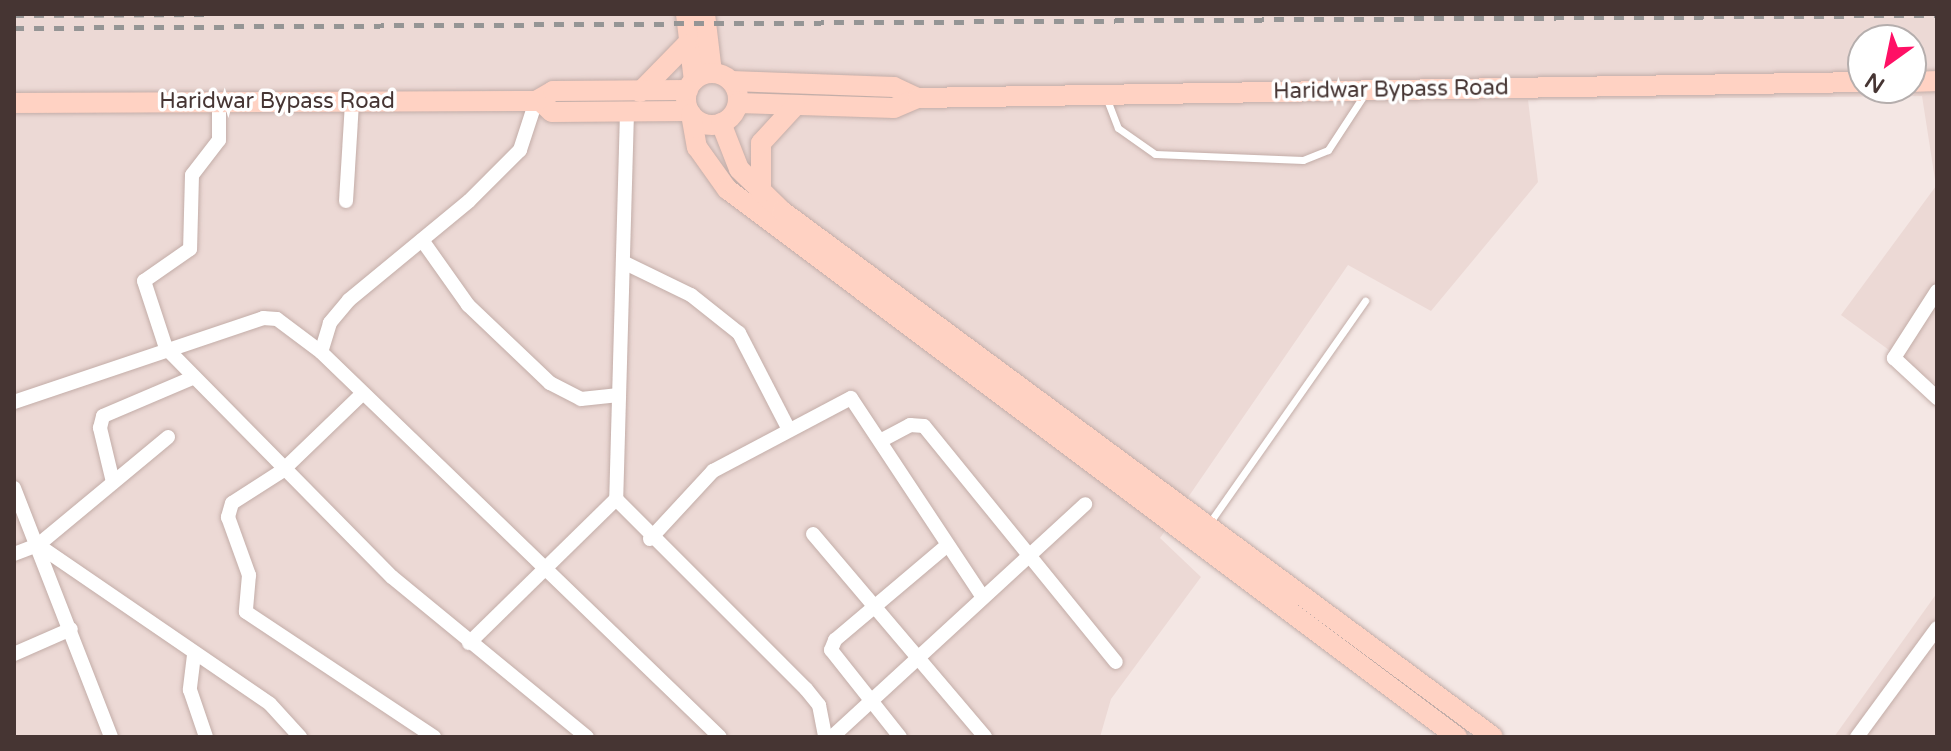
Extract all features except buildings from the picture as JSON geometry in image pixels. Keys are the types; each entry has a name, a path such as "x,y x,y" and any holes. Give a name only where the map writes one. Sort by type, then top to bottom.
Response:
{"main road":[{"path":"686,14 686,45 701,92 702,123 721,123 738,103 701,92"},
{"path":"697,147 705,14"},
{"path":"640,92 686,45"},
{"name":"Haridwar Bypass Road","path":"738,103 894,108 918,98 1847,82"},
{"name":"Haridwar Bypass Road","path":"14,103 538,101 553,91 701,92 894,87 918,98"},
{"name":"Haridwar Bypass Road","path":"538,101 552,112 665,113 701,92"},
{"path":"761,193 761,143 795,106"},
{"path":"665,113 697,147 727,189 802,250 1457,737"},
{"path":"721,123 739,169 761,193 1206,527 1493,737"}],"street":[{"path":"321,352 330,323 349,300 422,240 520,150 538,101"},
{"path":"219,103 219,140 192,175 190,249 144,281 166,348 282,471 469,643 587,737"},
{"path":"346,201 352,104"},
{"path":"627,112 616,499 650,539 806,689 819,705 825,737"},
{"path":"422,240 468,305 550,383 581,399 619,395"},
{"path":"623,262 691,295 739,333 787,426"},
{"path":"1937,291 1894,358 1937,398"},
{"path":"14,402 166,348 263,318 277,319 321,352 361,395 545,566 720,737"},
{"path":"113,482 100,428 103,416 192,378"},
{"path":"361,395 282,471 243,492 228,517 249,575 246,612 434,737"},
{"path":"650,539 713,471 787,426 851,398 882,440 945,547 982,596"},
{"path":"882,440 910,425 924,426 1025,556 1116,662"},
{"path":"14,554 38,545 168,437"},
{"path":"14,488 111,737"},
{"path":"469,643 616,499"},
{"path":"832,737 918,663 982,596 1085,504"},
{"path":"813,534 918,663 985,737"},
{"path":"38,545 194,655 270,704 300,737"},
{"path":"900,737 831,650 871,607 945,547"},
{"path":"1857,737 1937,628"},
{"path":"14,654 71,629"},
{"path":"194,655 190,690 206,737"}],"lane":[{"path":"1106,95 1118,128 1155,154 1303,160 1328,150 1367,91"},
{"path":"1206,527 1365,301"}],"shaded area":[{"path":"14,14 1937,14 1937,385 1841,315 1936,186 1923,104 1927,104 1927,24 1847,24 1847,97 1528,100 1538,182 1431,311 1348,265 1160,538 1201,577 1111,699 1100,737 14,737"},
{"path":"1937,593 1937,737 1834,737"}],"railway":[{"path":"14,15 214,14"},
{"path":"14,28 1937,15"}]}
